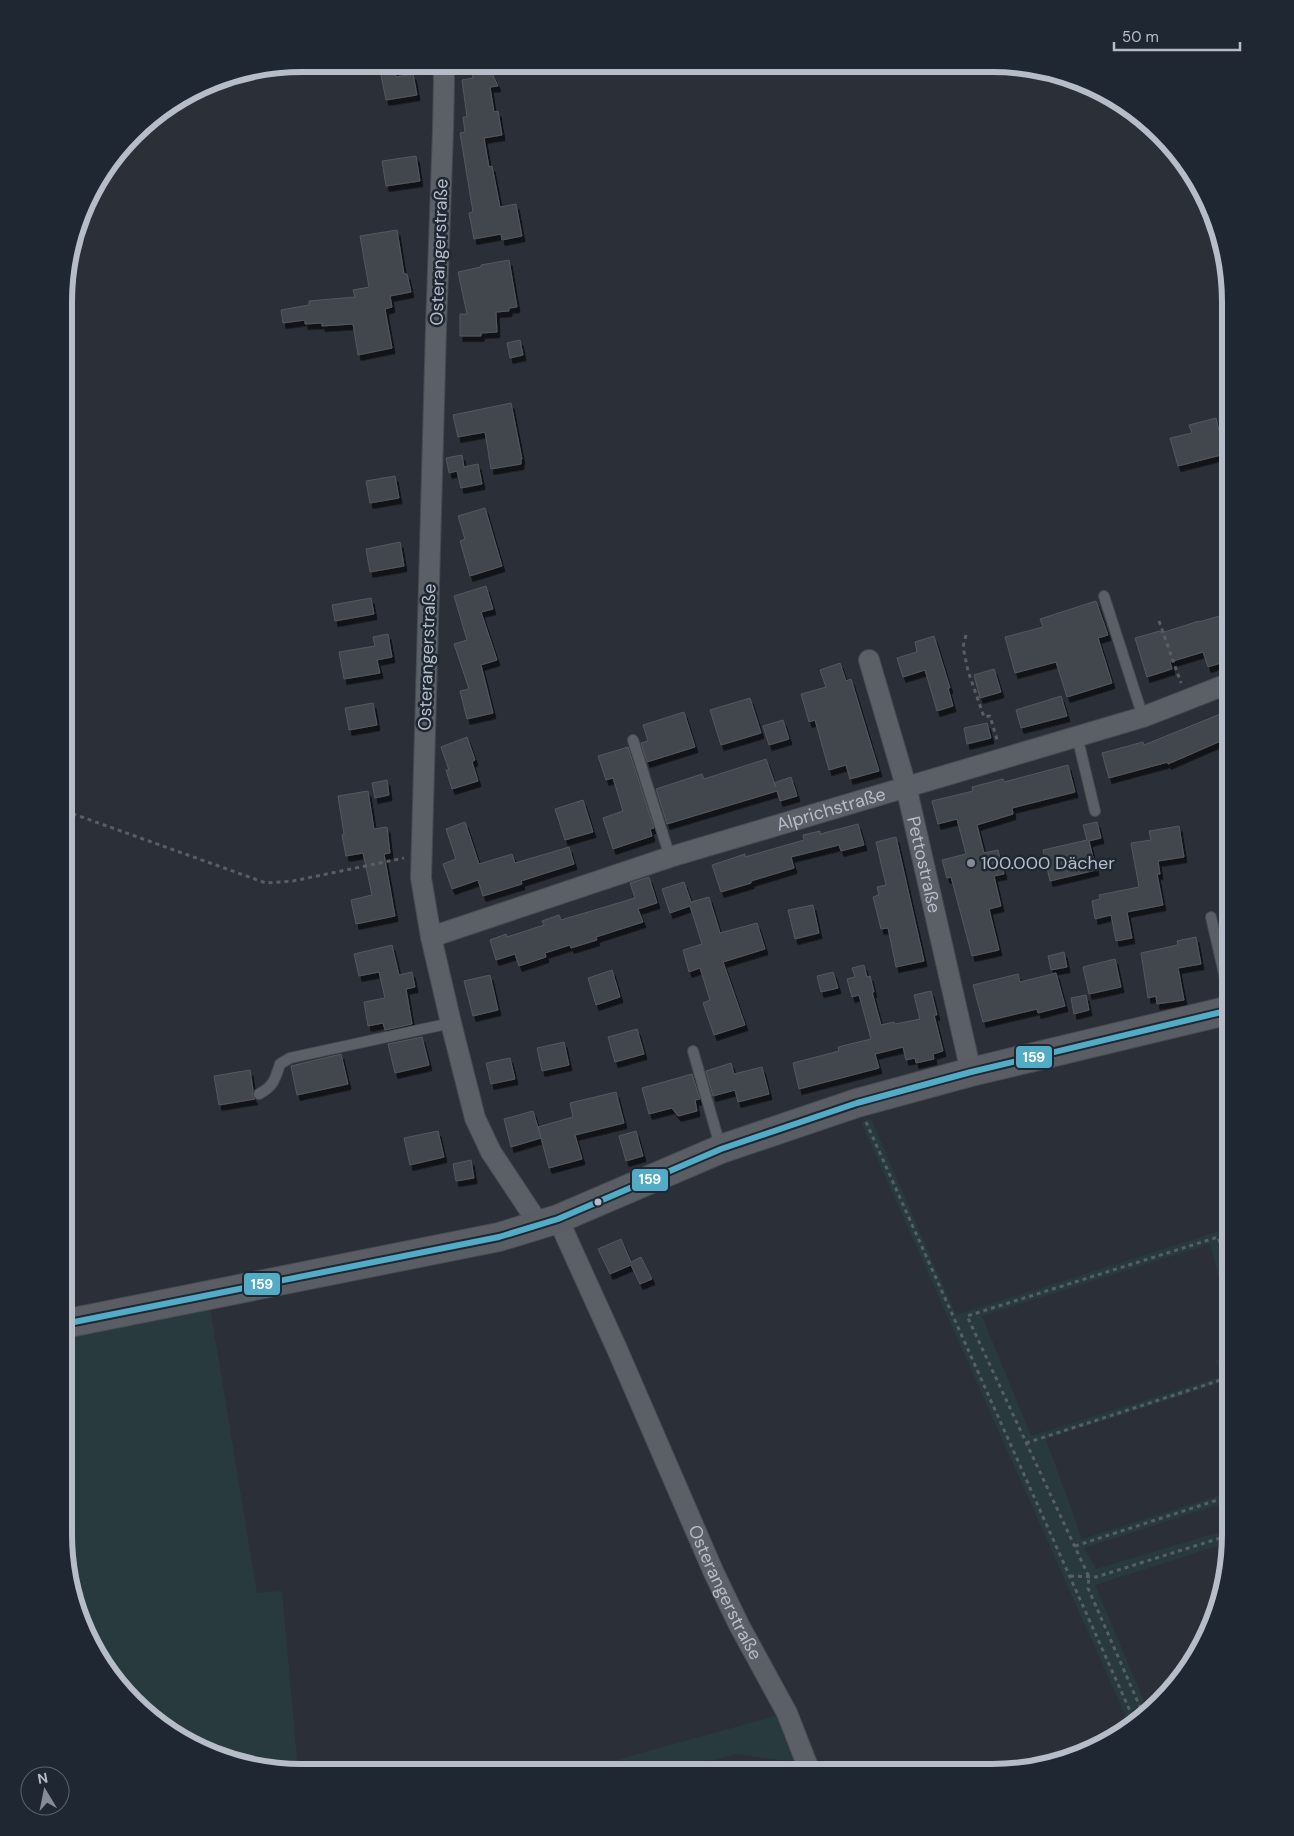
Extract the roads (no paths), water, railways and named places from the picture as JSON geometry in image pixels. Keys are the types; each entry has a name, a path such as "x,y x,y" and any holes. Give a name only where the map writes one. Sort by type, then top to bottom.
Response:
{"street":[{"name":"Osterangerstraße","path":"444,72 444,122 421,858 421,878 431,937 450,1022 475,1118 491,1152 549,1222 617,1349 714,1573 787,1713 807,1764"},
{"name":"Pettostraße","path":"868,660 906,786 971,1072"},
{"name":"Alprichstraße","path":"431,937 670,857 1144,717 1222,686"},
{"path":"72,1322 499,1237 549,1222 721,1149 857,1103 971,1072 1222,1012"}],"lane":[{"path":"1104,596 1144,717"},
{"path":"1077,736 1095,811"},
{"path":"633,740 670,857"},
{"path":"1211,918 1222,965"},
{"path":"259,1094 269,1089 280,1064 290,1058 450,1022"},
{"path":"693,1051 721,1149"}],"place":[{"name":"100.000 Dächer","path":"971,863"}]}
